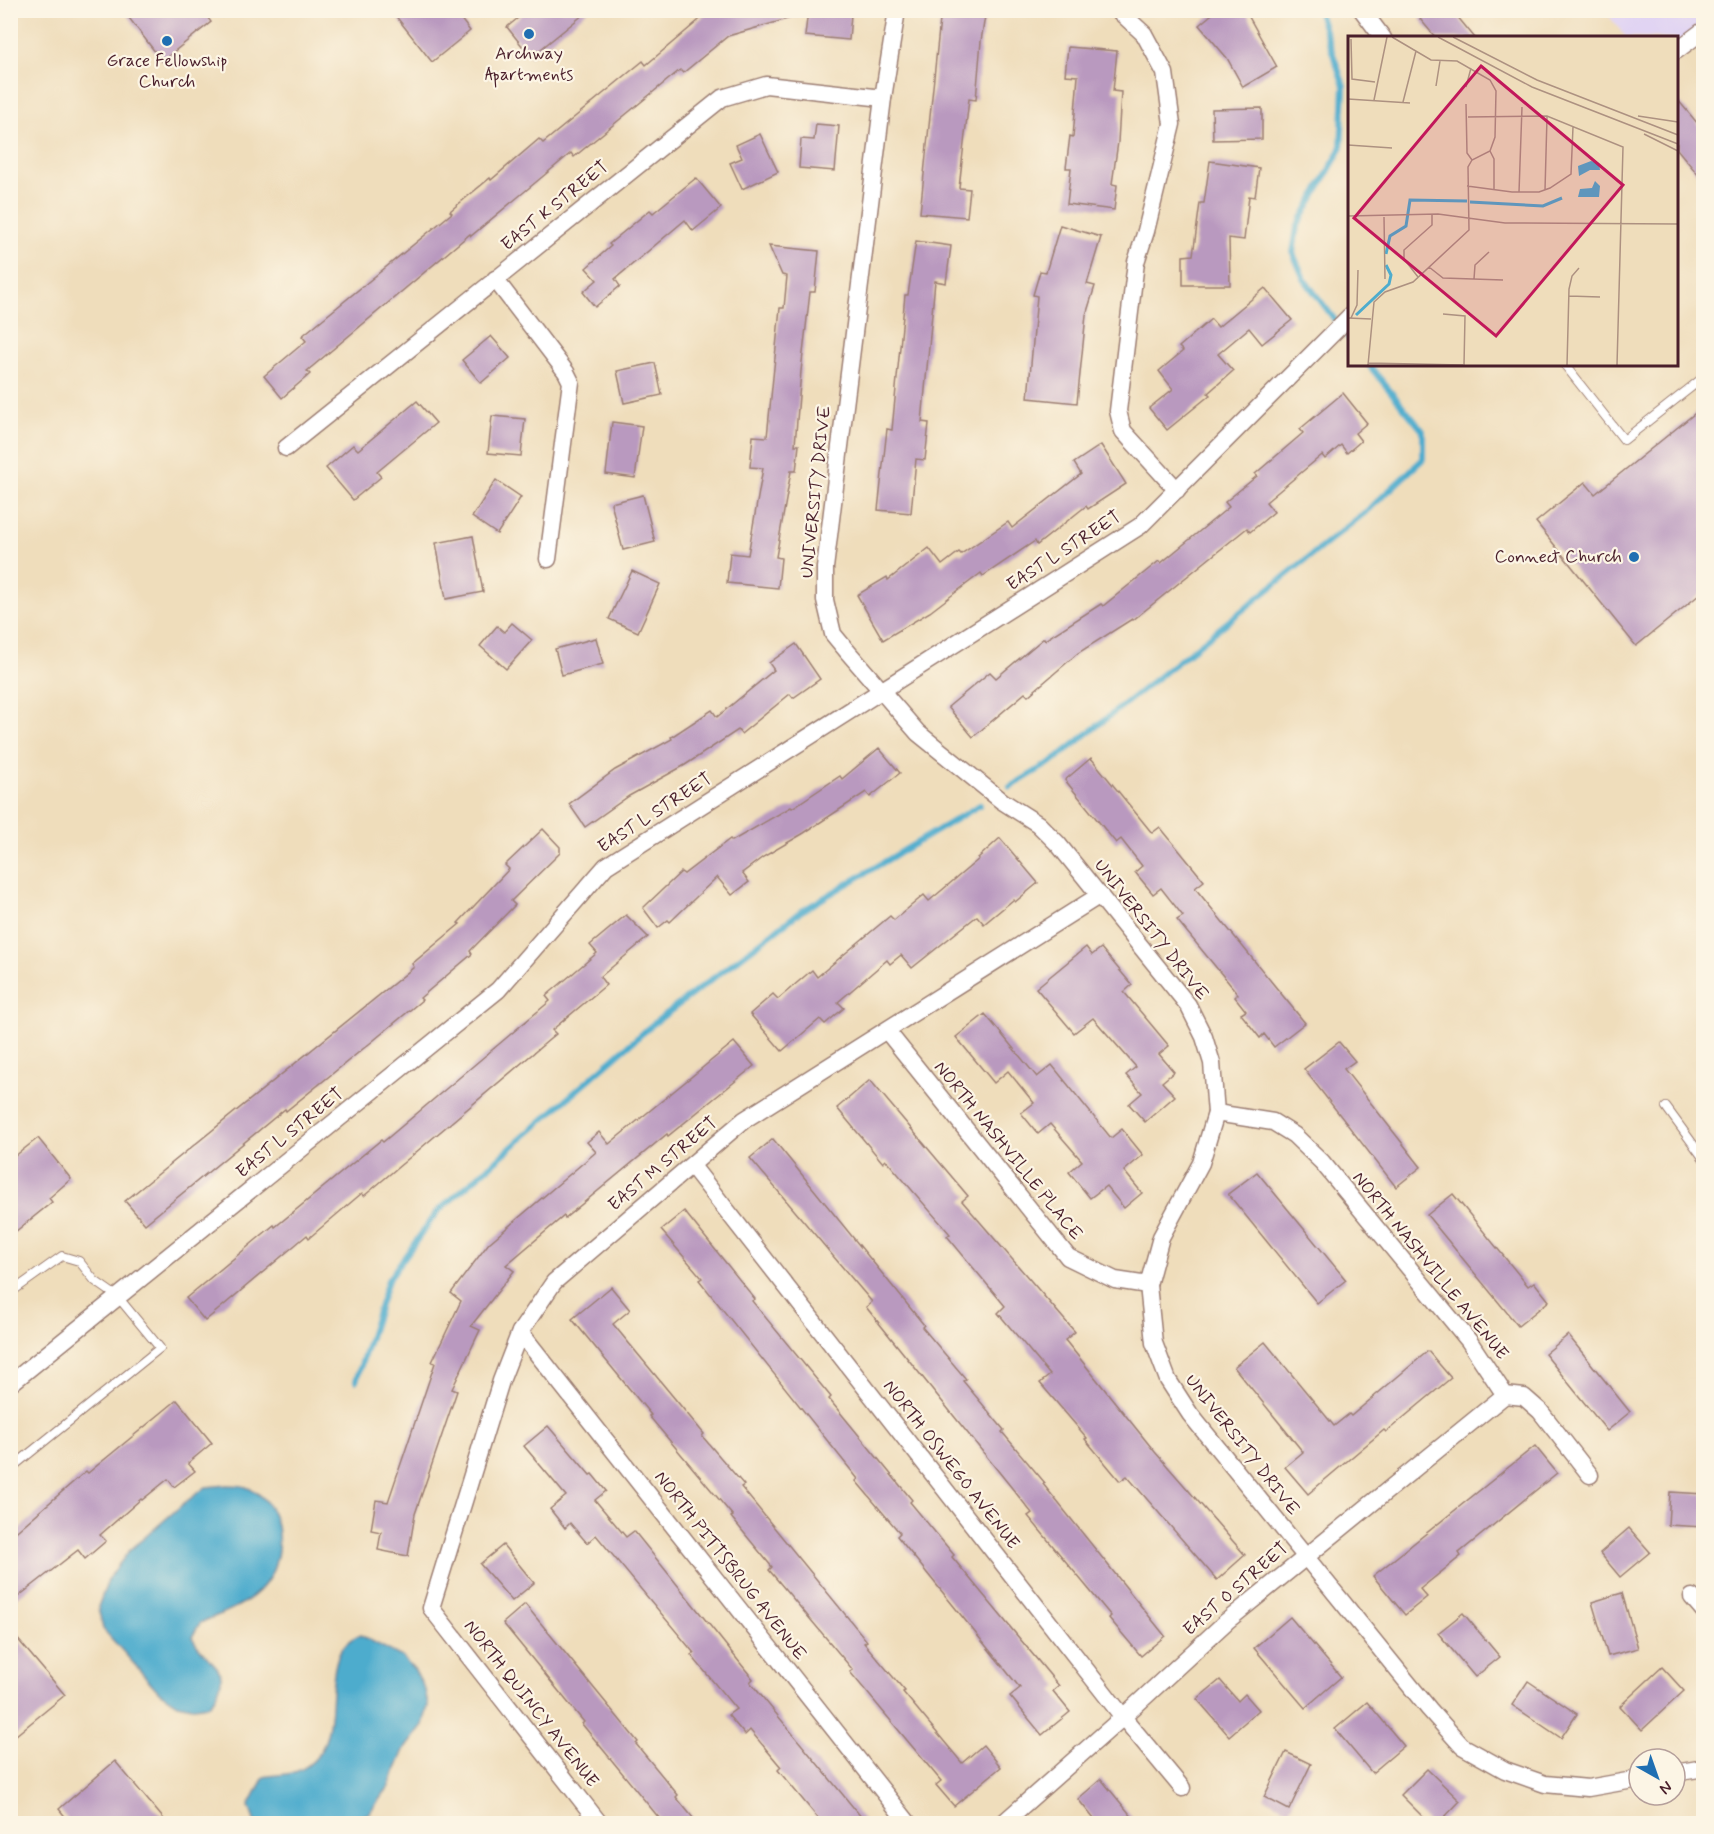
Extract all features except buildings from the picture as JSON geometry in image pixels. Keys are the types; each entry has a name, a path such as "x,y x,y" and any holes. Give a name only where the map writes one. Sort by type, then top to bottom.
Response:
{"street":[{"name":"UNIVERSITY DRIVE","path":"897,10 883,98 826,556 825,600 833,634 918,733 1002,801 1038,824 1058,844 1188,1005 1204,1037 1212,1063 1216,1113 1201,1163 1161,1237 1148,1285 1154,1343 1168,1380 1190,1414 1429,1709 1462,1746 1505,1770 1545,1784 1588,1788 1627,1781"},
{"path":"1118,10 1144,34 1165,73 1172,124 1146,231 1136,262 1118,411 1123,431 1177,489"},
{"path":"1362,10 1382,36"},
{"path":"1678,50 1704,30"},
{"name":"EAST K STREET","path":"286,448 722,98 766,85 883,98"},
{"path":"495,279 566,372 571,382 548,559"},
{"name":"EAST L STREET","path":"10,1384 498,990 606,866 1140,526 1348,317"},
{"name":"EAST M STREET","path":"431,1608 501,1381 519,1332 554,1282 744,1120 1100,895"},
{"name":"NORTH NASHVILLE PLACE","path":"887,1031 1068,1257 1114,1280 1148,1285"},
{"name":"NORTH NASHVILLE AVENUE","path":"1216,1113 1273,1122 1294,1135 1322,1162 1469,1341 1505,1395"},
{"name":"NORTH OSWEGO AVENUE","path":"692,1166 1123,1717 1182,1788"},
{"name":"NORTH PITTSBRUG AVENUE","path":"519,1332 909,1824"},
{"path":"1505,1395 1524,1397 1540,1411 1590,1475"},
{"name":"EAST O STREET","path":"1002,1824 1227,1621 1304,1556 1505,1395"},
{"path":"1692,1597 1704,1611"},
{"name":"NORTH QUINCY AVENUE","path":"431,1608 600,1824"},
{"path":"1687,1771 1704,1768"}],"lane":[{"path":"1566,366 1624,440 1704,377"},
{"path":"1666,1107 1704,1159"},
{"path":"10,1293 62,1256 69,1256 79,1261 95,1281 118,1297 160,1348 10,1468"}],"shaded area":[{"path":"1605,11 1703,11 1703,25 1678,45 1678,36 1625,36"}],"water":[{"path":"227,1485 246,1487 258,1493 267,1503 277,1526 278,1553 269,1578 256,1594 238,1606 200,1623 192,1637 217,1667 220,1674 221,1682 209,1705 193,1707 177,1704 159,1692 103,1629 98,1607 109,1578 128,1552 206,1487"},
{"path":"360,1635 402,1657 415,1671 425,1690 428,1706 423,1725 404,1750 388,1788 369,1813 357,1819 333,1823 255,1823 249,1806 264,1777 292,1773 312,1762 323,1746 329,1725 336,1661 345,1645"}],"waterway":[{"path":"1318,10 1344,86 1341,149 1297,227 1293,253 1304,279 1348,337"},
{"path":"1010,787 1053,761 1367,511 1423,459 1423,431 1370,366"},
{"path":"356,1381 388,1280 437,1212 653,1024 800,912 980,805"}],"place":[{"name":"Archway Apartments","path":"529,34"},
{"name":"Grace Fellowship Church","path":"167,41"},
{"name":"Connect Church","path":"1634,557"}]}
